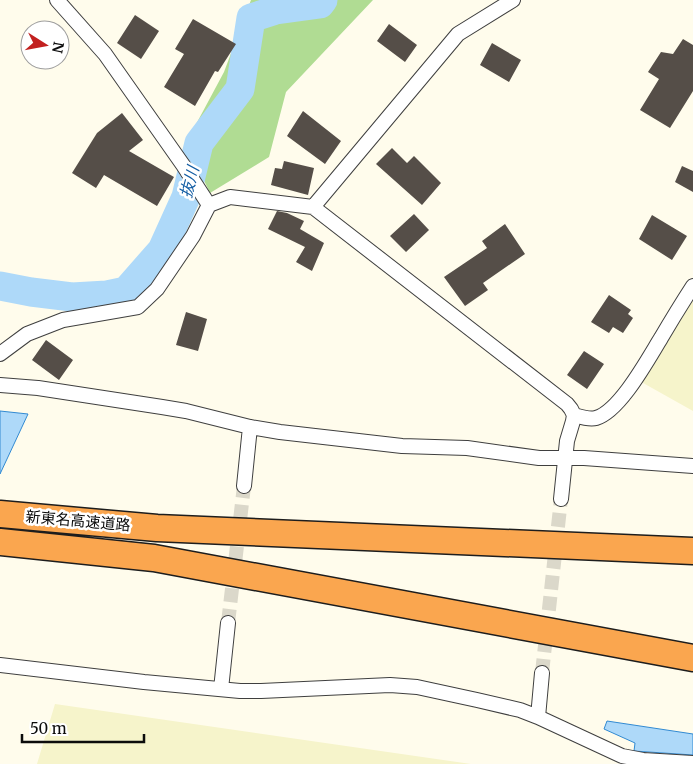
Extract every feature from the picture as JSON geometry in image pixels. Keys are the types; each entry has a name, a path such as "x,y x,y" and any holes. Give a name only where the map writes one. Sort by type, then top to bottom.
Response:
{"highway":[{"name":"新東名高速道路","path":"13,515 157,528 693,551"},
{"name":"新東名高速道路","path":"11,543 154,558 693,658"}],"street":[{"path":"57,0 105,54 201,190 209,205"},
{"path":"313,207 458,34 513,0"},
{"path":"0,354 27,334 63,320 138,307 157,289 193,236 209,205 230,197 313,207 567,404 574,415 574,421 567,441 561,499"},
{"path":"574,415 589,419 598,417 608,412 616,404 636,379 693,286"},
{"path":"0,385 46,389 162,407 280,432 393,445 467,448 525,456 693,466"},
{"path":"244,486 250,427"},
{"path":"221,689 228,623"},
{"path":"0,665 144,682 261,691 402,685 520,710 622,756 693,763"},
{"path":"538,717 542,673"}],"shaded area":[{"path":"693,280 693,411 636,379"},
{"path":"55,704 471,764 37,764"}],"green space":[{"path":"251,0 373,0 286,92 269,157 210,193 186,143 224,72"}],"water":[{"path":"0,411 28,414 0,474"},
{"path":"607,721 693,734 693,755 634,751 635,743 604,729"}],"building":[{"path":"135,15 159,31 141,59 117,43"},
{"path":"193,19 236,44 218,72 215,71 195,106 164,87 184,54 175,49"},
{"path":"389,24 417,45 405,62 377,41"},
{"path":"683,39 693,45 693,91 670,128 640,110 659,79 648,72 661,52 673,54"},
{"path":"492,43 521,60 509,82 480,65"},
{"path":"303,111 341,141 325,164 287,136"},
{"path":"122,113 143,140 129,151 174,177 157,206 104,175 96,188 72,173 97,133"},
{"path":"392,148 407,163 414,156 441,183 422,205 376,164"},
{"path":"284,161 314,168 308,195 271,185 275,168 282,169"},
{"path":"682,166 693,171 693,192 675,182"},
{"path":"277,211 287,213 304,221 300,229 324,243 312,271 296,262 305,247 268,229"},
{"path":"414,214 429,230 406,252 390,236"},
{"path":"652,215 687,236 672,260 639,239"},
{"path":"505,224 525,254 483,283 488,290 465,306 444,277 487,248 482,241"},
{"path":"609,295 631,310 628,314 633,318 623,333 613,327 609,333 591,322"},
{"path":"186,312 207,319 198,351 176,345"},
{"path":"46,340 73,360 59,380 32,360"},
{"path":"584,351 604,364 587,389 567,375"}],"waterway":[{"name":"抜川","path":"0,286 72,297 107,295 126,291 162,250 186,197 199,143 240,89 251,18 276,10 320,4 323,0"}],"tunnel":[{"path":"228,623 244,486"},
{"path":"542,673 561,499"}]}
